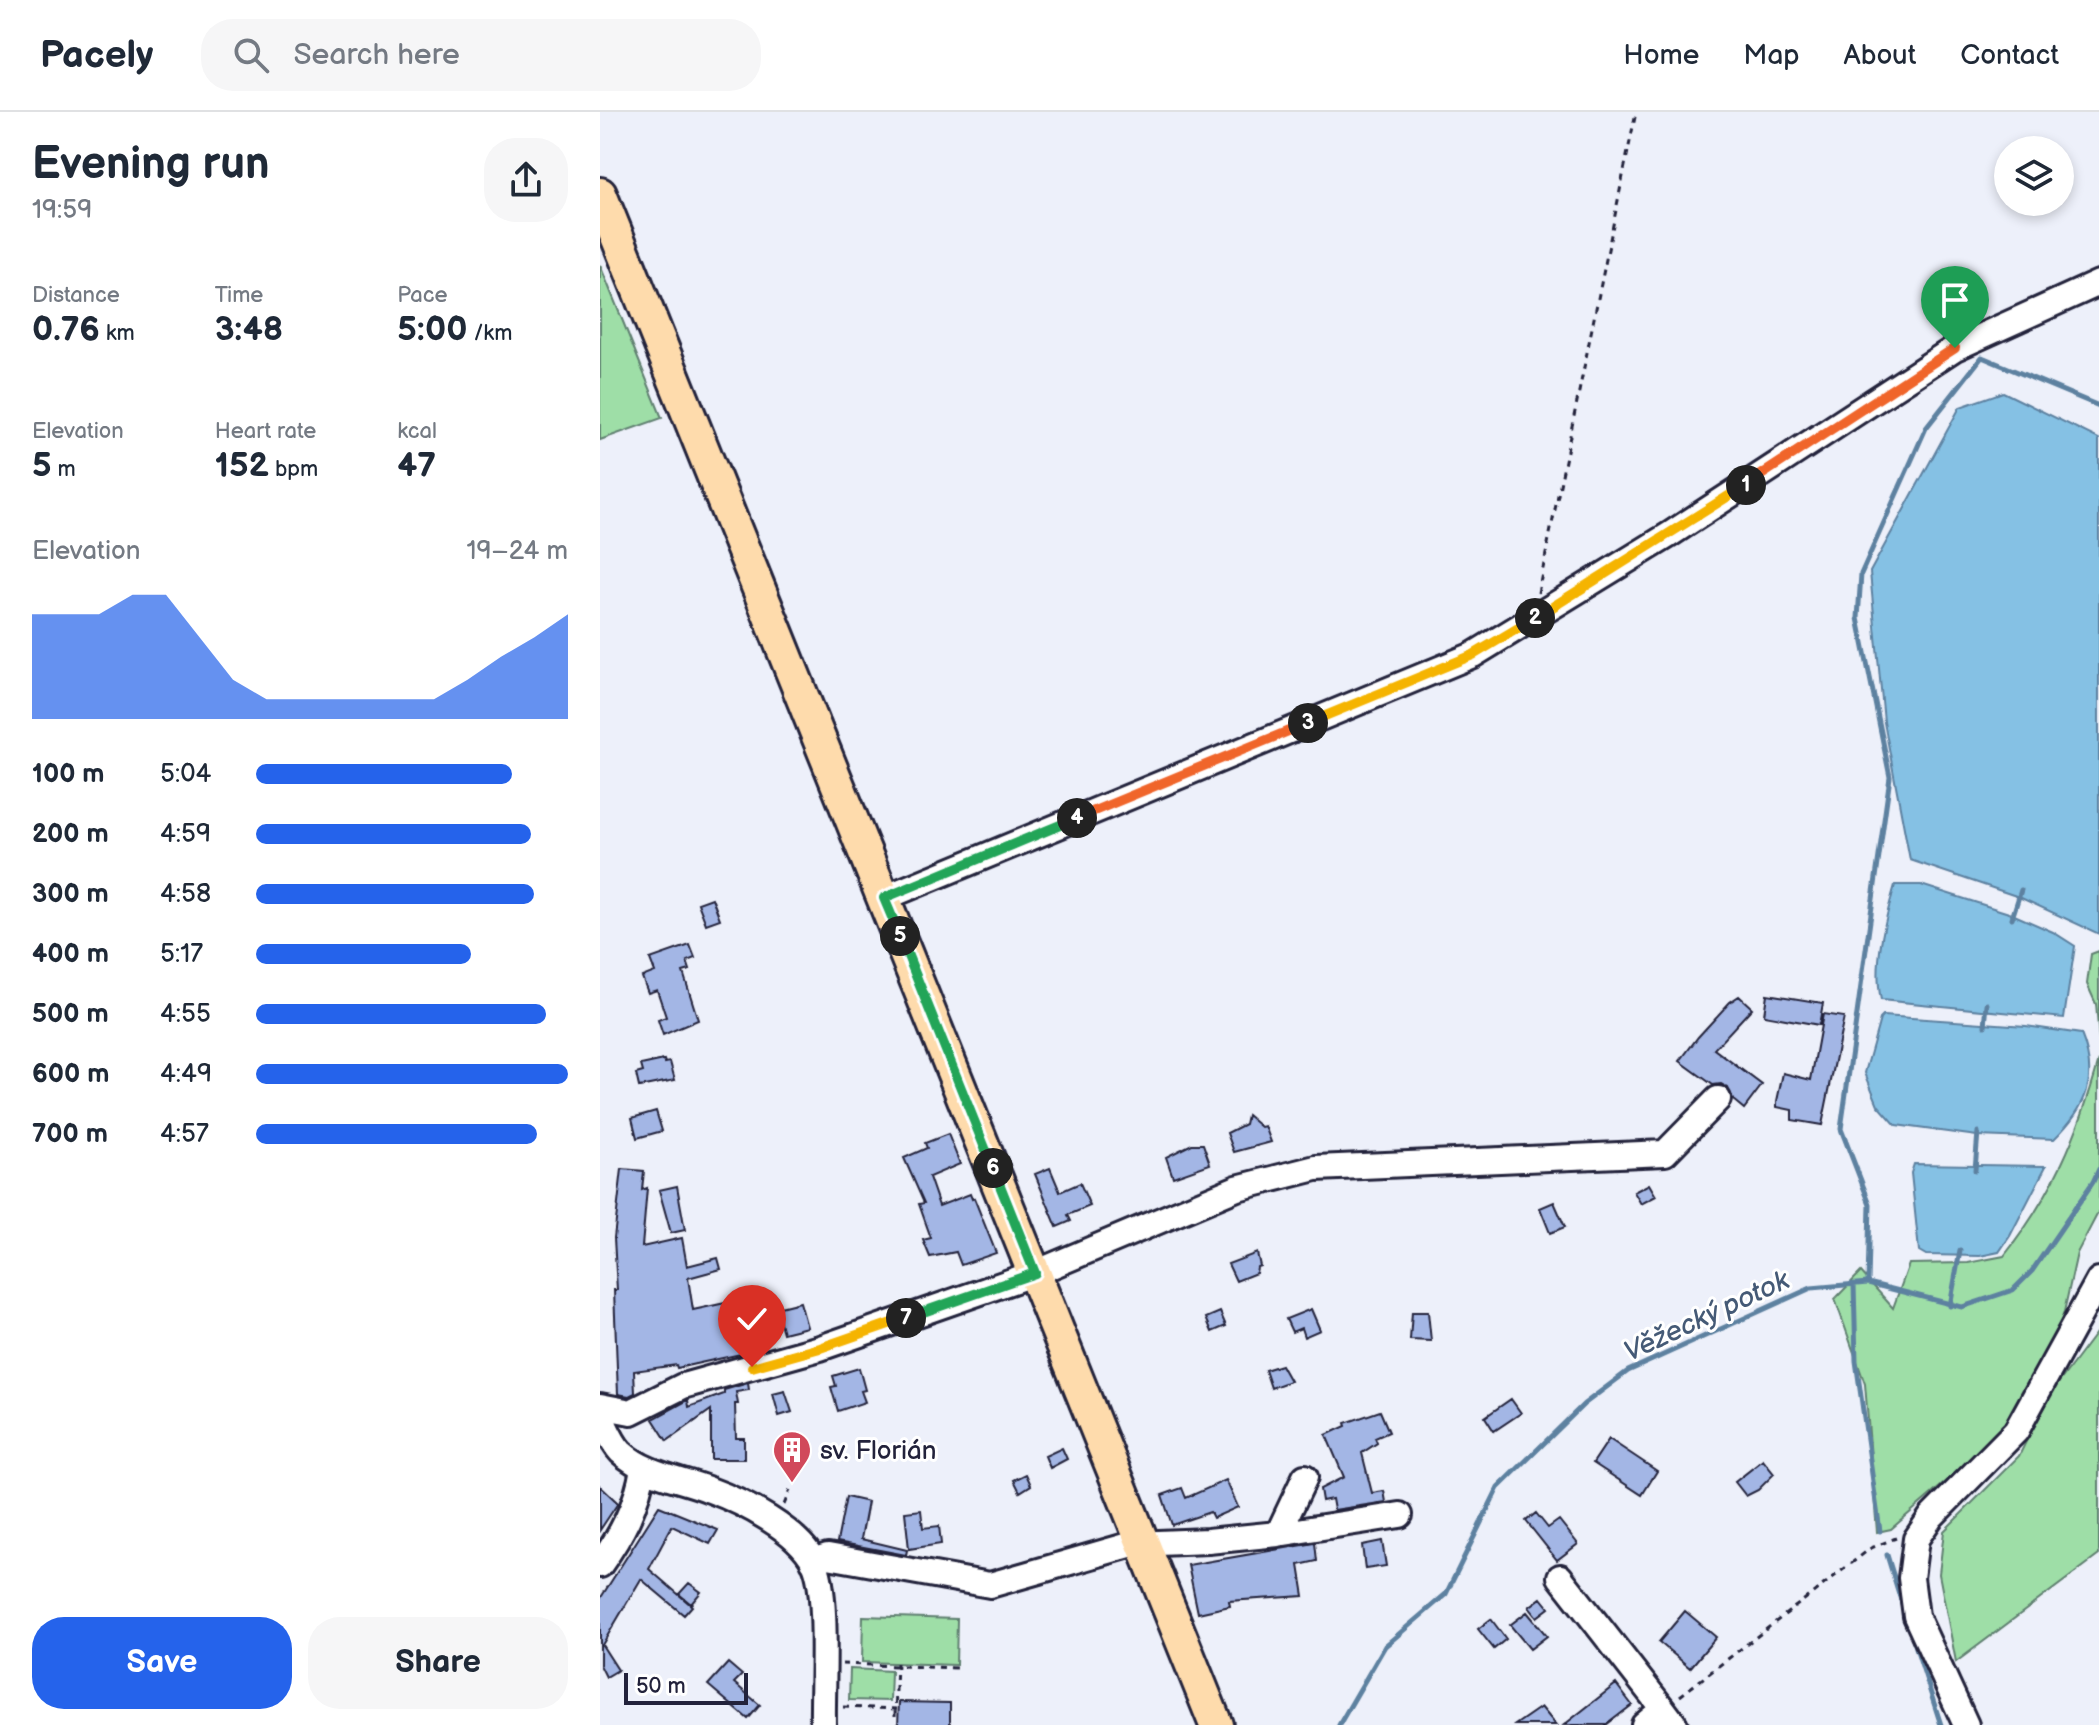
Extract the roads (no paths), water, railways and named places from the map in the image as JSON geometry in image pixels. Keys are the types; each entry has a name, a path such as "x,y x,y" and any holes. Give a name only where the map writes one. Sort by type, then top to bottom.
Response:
{"main road":[{"path":"600,194 1216,1725"}],"street":[{"path":"884,898 1473,655 1669,535 1955,348 2099,283"},
{"path":"600,1406 631,1412 683,1386 820,1348 1035,1273 1237,1188 1316,1168 1665,1153 1718,1099"},
{"path":"1966,1725 1916,1616 1911,1578 1916,1539 1931,1517 2016,1431 2099,1280"},
{"path":"600,1415 619,1450 643,1468 711,1490 754,1510 794,1537 813,1561 821,1589 823,1716"},
{"path":"600,1565 621,1535 638,1495 643,1468"},
{"path":"1278,1534 1305,1477"},
{"path":"813,1561 828,1556 990,1585 1113,1548 1278,1534 1400,1515"},
{"path":"1560,1577 1669,1717 1644,1725"}],"water":[{"path":"2003,392 2099,439 2099,934 2019,897 1910,860 1884,722 1870,572 1960,407"},
{"path":"1895,885 1921,885 2012,914 2053,932 2075,946 2064,1018 1881,1000 1879,957"},
{"path":"1883,1016 2026,1026 2081,1034 2089,1064 2087,1091 2075,1115 2054,1139 1977,1136 1896,1125 1878,1105 1865,1073"},
{"path":"1914,1164 2046,1166 1999,1252 1980,1256 1926,1255 1919,1251 1911,1173"}],"waterway":[{"path":"1868,1283 1870,1204 1841,1129 1890,777 1858,618 1861,574 1926,428 1982,357 2099,406"},
{"path":"2012,918 2021,890"},
{"path":"1985,1026 1987,1004"},
{"path":"1975,1170 1978,1132"},
{"name":"Věžecký potok","path":"1339,1725 1385,1646 1446,1594 1498,1488 1584,1404 1628,1371 1811,1288 1868,1283 1962,1307 2013,1290 2032,1271 2099,1169"},
{"path":"1950,1306 1960,1251"},
{"path":"1854,1284 1856,1361 1880,1531"},
{"path":"1887,1555 1904,1610"},
{"path":"1912,1635 1941,1725"}],"place":[{"name":"sv. Florián","path":"792,1484"}]}
